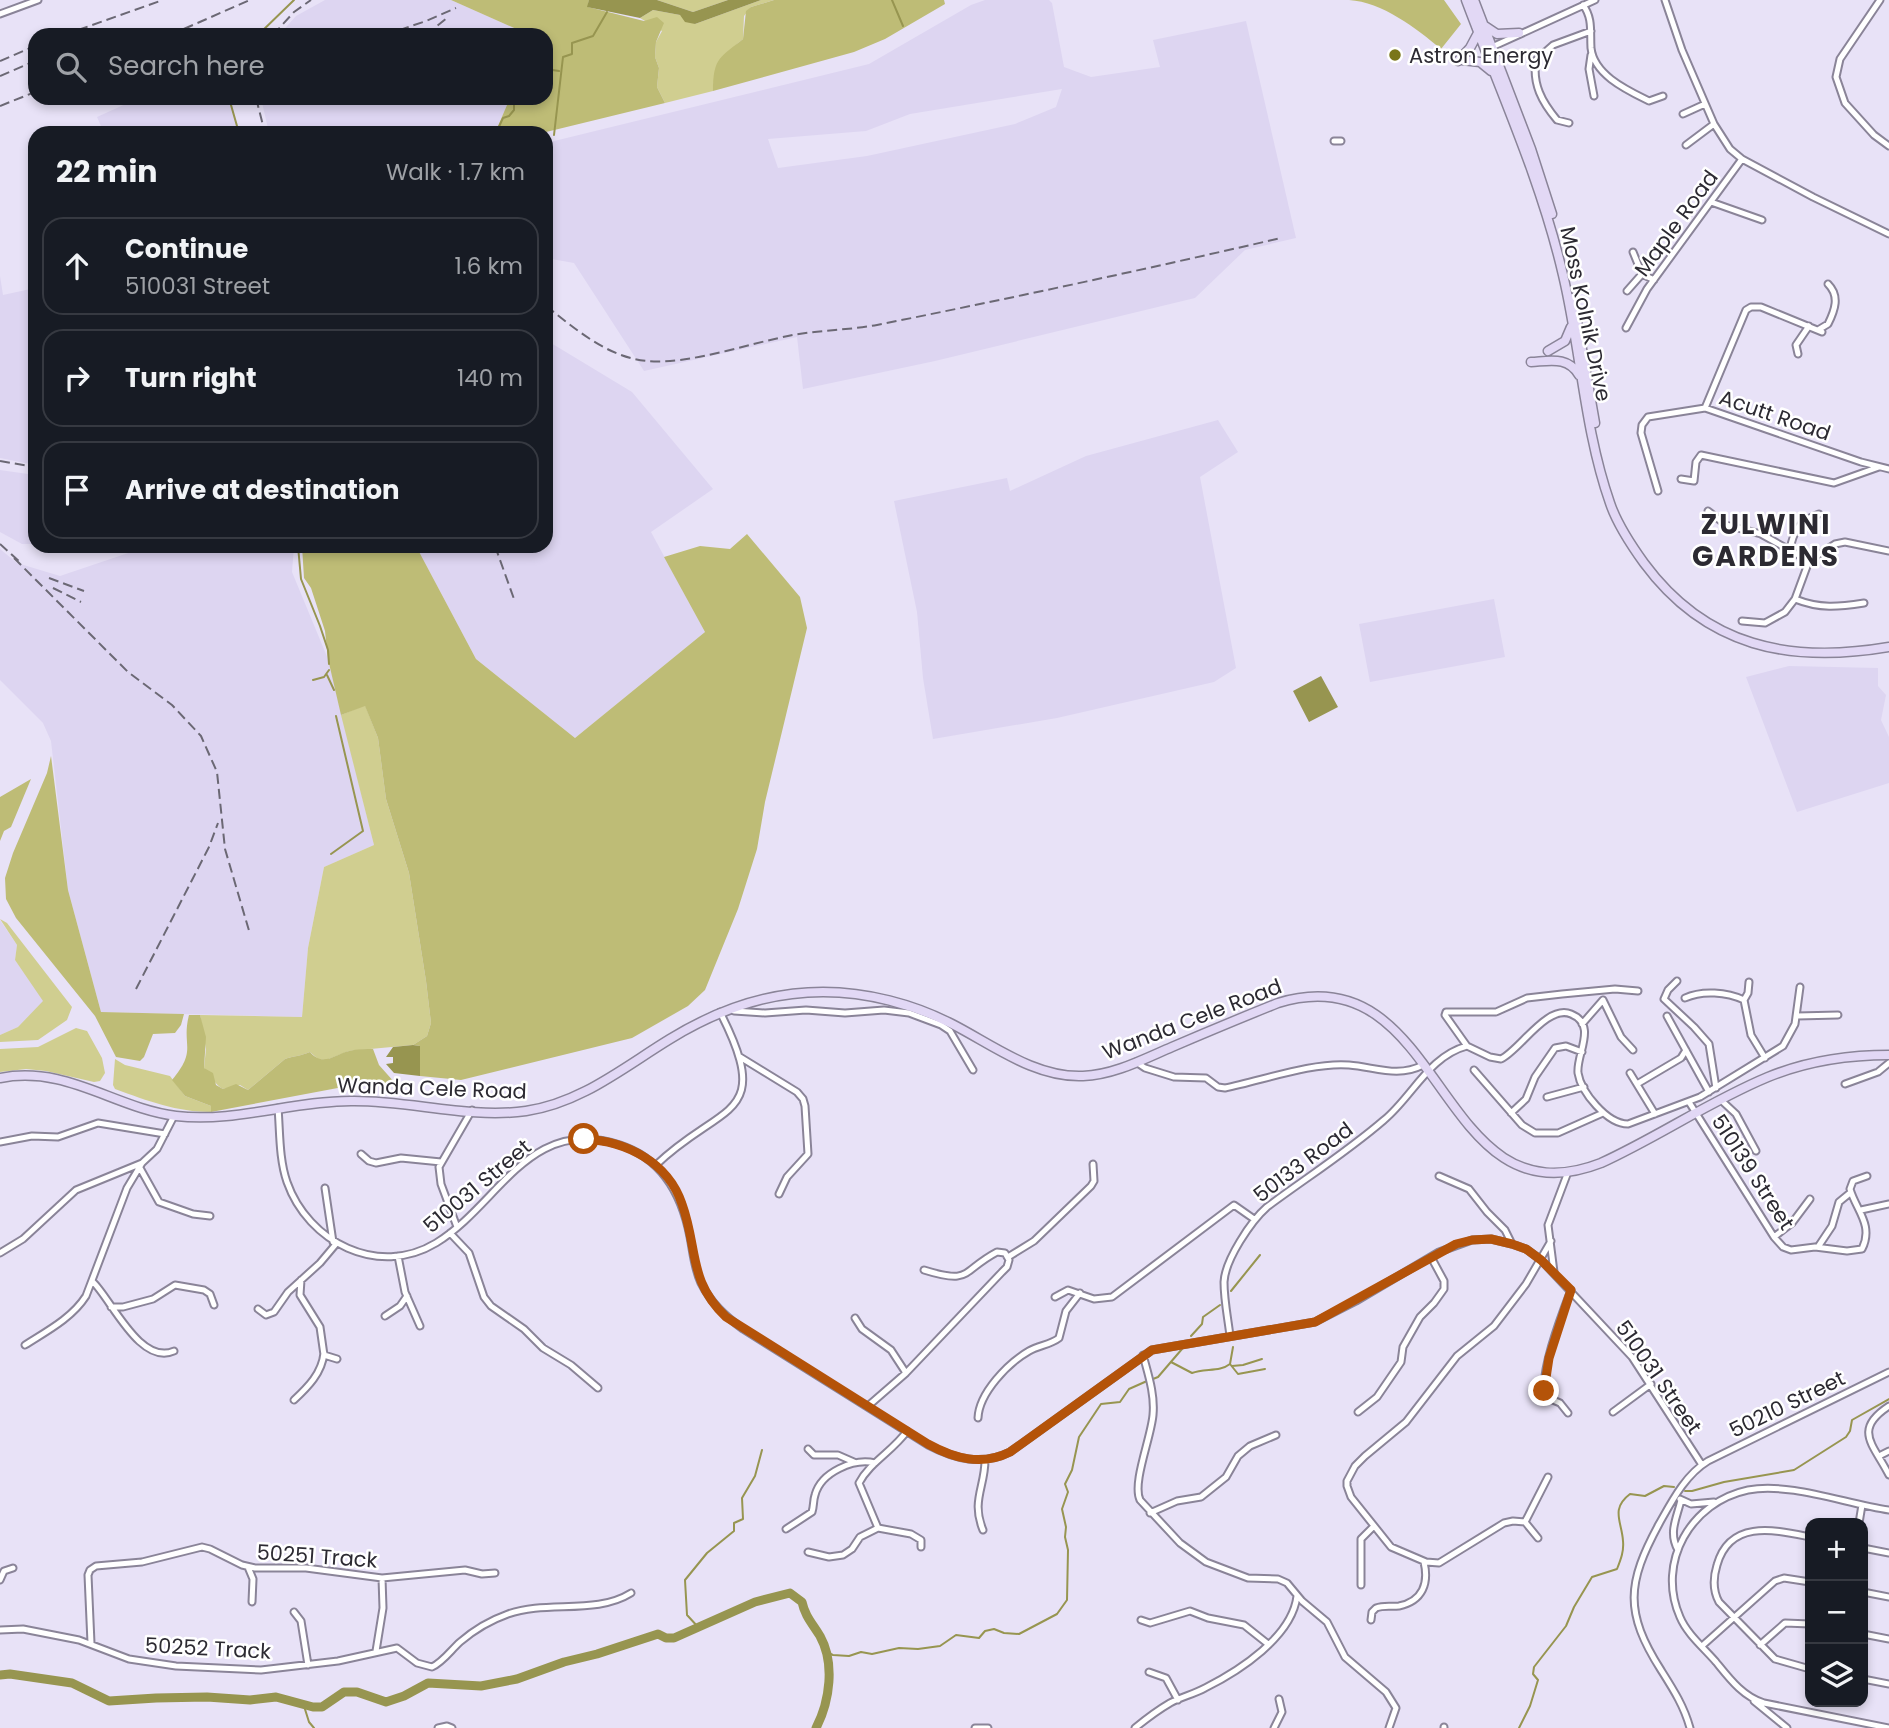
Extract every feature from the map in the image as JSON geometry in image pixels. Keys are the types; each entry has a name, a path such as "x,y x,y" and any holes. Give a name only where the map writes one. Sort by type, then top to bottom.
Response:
{"street":[{"path":"0,14 38,0"},
{"name":"Moss Kolnik Drive","path":"1466,0 1548,219 1564,276 1601,475 1613,512 1638,555 1661,584 1697,615 1741,639 1776,650 1812,654 1889,647"},
{"name":"Moss Kolnik Drive","path":"1474,0 1531,149 1568,273 1601,455 1617,519"},
{"path":"1492,47 1595,0"},
{"path":"1665,0 1682,50 1724,142 1742,159 1889,234"},
{"path":"1880,0 1840,59 1836,77 1845,103 1874,135 1889,146"},
{"path":"1583,5 1590,17 1589,69 1594,96"},
{"path":"1483,24 1497,34 1519,33"},
{"path":"1569,123 1557,120 1544,102 1535,83 1536,60 1553,45 1591,31"},
{"path":"1478,33 1460,61 1484,64 1495,76"},
{"path":"1591,48 1595,64 1604,73 1649,101 1663,96"},
{"path":"1683,114 1705,104"},
{"path":"1686,145 1714,124"},
{"name":"Maple Road","path":"1626,328 1654,280 1742,159"},
{"path":"1711,202 1762,220"},
{"path":"1633,252 1642,274 1654,280"},
{"path":"1627,291 1642,274"},
{"path":"1705,408 1746,310 1761,307 1820,331 1828,324 1835,302 1835,292 1828,284"},
{"path":"1548,351 1567,339 1572,321"},
{"path":"1798,354 1796,345 1809,326"},
{"path":"1531,362 1566,362 1573,366 1583,380"},
{"name":"Acutt Road","path":"1658,491 1642,425 1648,417 1705,408 1889,469"},
{"path":"1681,479 1694,481 1696,462 1701,455 1834,483 1879,467"},
{"path":"1708,511 1726,525 1756,532 1809,561"},
{"path":"1790,550 1795,531 1801,523 1819,514"},
{"path":"1742,621 1771,622 1785,612 1795,600 1809,561 1840,542 1889,551"},
{"path":"1795,600 1829,608 1864,603"},
{"path":"1677,981 1664,999 1709,1044 1716,1088"},
{"path":"1749,982 1744,1000 1751,1035 1765,1058"},
{"path":"1638,991 1606,990 1527,998 1496,1012 1452,1011 1445,1015 1467,1046 1501,1059 1537,1027 1556,1015 1570,1014 1582,1024 1585,1037 1578,1071 1584,1087 1604,1113 1614,1121 1625,1124 1689,1102 1709,1092 1785,1043 1797,1016 1800,987"},
{"path":"1582,1024 1603,1000 1606,990"},
{"name":"Wanda Cele Road","path":"0,1078 26,1075 50,1077 174,1116 222,1117 330,1102 369,1101 472,1110 525,1111 569,1099 590,1089 688,1028 745,1003 790,993 861,995 897,1003 932,1014 1032,1066 1057,1074 1093,1075 1136,1062 1278,1003 1321,995 1354,1002 1374,1012 1398,1032 1474,1133 1492,1150 1522,1167 1548,1172 1568,1172 1601,1163 1768,1077 1805,1065 1849,1056 1889,1055"},
{"path":"1685,998 1724,994 1744,1000"},
{"path":"1603,1000 1620,1037 1633,1050"},
{"path":"656,1165 677,1145 723,1116 737,1102 744,1082 740,1057 720,1014 736,1010 765,1013 806,1010 909,1013 950,1031 973,1070"},
{"path":"1797,1016 1838,1015"},
{"path":"1667,1016 1709,1092"},
{"path":"1136,1062 1145,1068 1174,1077 1206,1078 1224,1088 1269,1076 1324,1067 1345,1065 1401,1072 1425,1068 1467,1046"},
{"path":"1511,1114 1526,1100 1535,1077 1555,1048 1566,1046 1582,1052"},
{"path":"1637,1084 1681,1058 1686,1050"},
{"path":"740,1057 775,1077 803,1099 808,1152 787,1177 779,1194"},
{"path":"1845,1084 1882,1069 1889,1063"},
{"name":"50133 Road","path":"1230,1336 1225,1277 1231,1260 1254,1219 1386,1119 1425,1068"},
{"path":"1474,1070 1525,1128 1546,1134 1562,1131 1604,1113"},
{"path":"1630,1073 1655,1114"},
{"path":"1547,1097 1584,1087"},
{"path":"1722,1101 1736,1114 1756,1150"},
{"name":"510139 Street","path":"1689,1102 1774,1237 1787,1249 1862,1249 1866,1228 1861,1210 1850,1193"},
{"name":"510031 Street","path":"278,1108 284,1168 299,1208 312,1225 335,1243 373,1256 398,1256 425,1249 457,1227 523,1162 554,1145 572,1140 606,1141 635,1151 656,1165 676,1190 682,1202 697,1272 705,1291 718,1309 743,1329 906,1431 942,1452 958,1457 985,1460 1010,1452 1152,1350 1315,1322 1456,1244 1491,1239 1526,1249 1541,1260 1616,1338 1651,1384 1702,1465"},
{"path":"457,1227 438,1170 440,1162 472,1110"},
{"path":"25,1345 60,1323 80,1306 93,1282 127,1188 141,1165 157,1149 174,1116"},
{"path":"0,1142 32,1136 58,1137 98,1123 166,1134"},
{"path":"361,1154 376,1163 401,1158 440,1162"},
{"path":"1008,1257 1034,1241 1091,1186 1094,1181 1093,1164"},
{"path":"141,1165 159,1202 184,1211 211,1216"},
{"path":"0,1253 23,1239 76,1189 141,1165"},
{"path":"1554,1272 1548,1229 1568,1172"},
{"path":"1439,1175 1469,1189 1505,1230 1512,1244"},
{"path":"1818,1247 1832,1226 1839,1202 1850,1193 1853,1181 1867,1176"},
{"path":"258,1309 262,1314 272,1314 288,1292 335,1243 325,1188"},
{"path":"1774,1237 1792,1223 1810,1199"},
{"path":"1861,1210 1889,1204"},
{"path":"1055,1297 1065,1290 1091,1298 1107,1299 1234,1205 1254,1219"},
{"path":"450,1233 468,1252 484,1297 495,1310 524,1329 543,1348 598,1388"},
{"path":"1538,1538 1525,1522 1513,1521 1439,1563 1424,1562 1395,1550 1373,1527 1347,1486 1349,1475 1370,1451 1406,1422 1457,1356 1494,1326 1541,1260 1551,1241"},
{"path":"868,1406 906,1373 1009,1263 1005,1253 997,1252 971,1272 959,1277 925,1270"},
{"path":"398,1256 407,1296 420,1326"},
{"path":"1358,1412 1377,1397 1401,1362 1403,1347 1420,1317 1444,1289 1444,1281 1432,1257"},
{"path":"294,1400 318,1373 324,1353 320,1327 300,1295 301,1280"},
{"path":"93,1282 142,1343 159,1351 174,1351"},
{"path":"111,1307 123,1307 153,1299 175,1285 208,1291 214,1305"},
{"path":"1569,1413 1560,1403 1546,1397 1544,1391 1549,1358 1571,1290"},
{"path":"978,1418 982,1398 1010,1367 1027,1352 1059,1338 1066,1311 1080,1293"},
{"path":"385,1317 400,1306 407,1296"},
{"path":"855,1318 862,1329 891,1350 906,1373"},
{"path":"324,1353 337,1359"},
{"path":"1143,1355 1151,1383 1153,1414 1137,1489 1140,1500 1180,1543 1206,1562 1248,1578 1282,1580 1291,1587 1297,1596 1327,1622 1351,1663 1378,1684 1392,1700 1396,1708 1391,1727"},
{"name":"50210 Street","path":"1690,1728 1673,1688 1642,1635 1636,1619 1633,1600 1635,1581 1643,1556 1692,1473 1702,1465 1889,1372"},
{"path":"1614,1412 1651,1384"},
{"path":"1889,1406 1872,1419 1867,1429 1870,1441 1889,1475"},
{"path":"878,1528 859,1483 875,1463 896,1446 906,1431"},
{"path":"1150,1513 1177,1501 1200,1497 1226,1477 1238,1456 1250,1446 1276,1435"},
{"path":"807,1449 814,1455 838,1455 854,1462 875,1463"},
{"path":"1879,1456 1889,1451"},
{"path":"983,1530 977,1504 985,1460"},
{"path":"786,1529 812,1512 815,1494 829,1477 854,1462"},
{"path":"1525,1522 1548,1477"},
{"path":"1678,1550 1672,1538 1678,1498 1691,1504 1717,1501 1748,1490 1778,1488 1889,1510"},
{"path":"1717,1501 1703,1510 1692,1522 1678,1550 1673,1578 1677,1609 1687,1629 1749,1697 1787,1728"},
{"path":"1860,1518 1862,1505"},
{"path":"1361,1585 1362,1539 1373,1527"},
{"path":"808,1552 829,1557 843,1555 852,1549 860,1538 878,1528 916,1535 921,1540 921,1547"},
{"path":"1805,1536 1773,1530 1741,1535 1727,1545 1716,1568 1714,1588 1717,1598 1733,1618 1775,1659 1805,1668"},
{"name":"50251 Track","path":"91,1643 88,1575 93,1567 142,1562 202,1548 248,1567 306,1569 382,1578 465,1570 482,1574 495,1573"},
{"path":"1868,1549 1889,1553"},
{"path":"1371,1620 1372,1612 1376,1608 1402,1605 1422,1592 1426,1582 1424,1562"},
{"path":"248,1567 253,1579 252,1602"},
{"path":"0,1580 4,1571 12,1569"},
{"path":"376,1651 383,1608 382,1578"},
{"path":"1702,1646 1775,1581 1784,1578 1805,1581"},
{"name":"50252 Track","path":"0,1630 23,1629 91,1643 129,1659 176,1666 261,1670 353,1658 400,1648 417,1663 428,1667 435,1666 469,1635 507,1614 533,1607 606,1602 624,1598 631,1593"},
{"path":"1868,1593 1889,1597"},
{"path":"1135,1728 1178,1700 1228,1674 1268,1644 1291,1618 1297,1596"},
{"path":"1141,1620 1150,1623 1190,1611 1244,1625 1268,1644"},
{"path":"294,1612 300,1621 308,1665"},
{"path":"1760,1645 1785,1623 1805,1624"},
{"path":"1868,1635 1889,1640"},
{"path":"1149,1672 1166,1678 1178,1700"},
{"path":"1868,1680 1889,1684"},
{"path":"1749,1697 1764,1703 1889,1728"},
{"path":"1274,1728 1282,1712 1279,1699"},
{"path":"1775,1718 1776,1728"},
{"path":"438,1728 452,1728"},
{"path":"975,1728 988,1728"}],"shaded area":[{"path":"325,0 451,0 514,28 285,28 296,16"},
{"path":"451,0 589,0 588,7 644,21 657,17 664,23 656,42 655,57 659,68 657,87 665,103 553,130 553,126 498,126 507,105 553,105 553,28 514,28"},
{"path":"589,0 657,0 693,12 728,0 761,0 695,24 685,22 680,15 653,10 640,18 587,7"},
{"path":"657,0 728,0 693,12"},
{"path":"761,0 774,0 751,7 744,16 743,39 723,62 713,91 665,103 657,87 659,68 655,57 656,42 662,31 640,18 653,10 680,15 695,24"},
{"path":"774,0 944,0 945,4 885,39 854,52 713,91 717,64 724,54 743,39 746,11"},
{"path":"985,0 1049,0 1052,3 1064,67 1091,77 1160,67 1153,40 1246,21 1296,238 1245,250 1195,298 935,361 803,389 797,337 644,371 574,263 553,259 553,141 869,64 971,5","holes":["1062,89 1056,107 1015,124 867,156 778,168 768,139 866,131 910,114"]},
{"path":"1349,0 1444,0 1461,24 1441,49 1410,25 1386,11"},
{"path":"124,105 231,105 237,126 101,126 97,117"},
{"path":"263,105 507,105 498,126 267,126"},
{"path":"0,276 3,295 28,290 28,464 0,458"},
{"path":"553,344 632,392 713,489 651,532 705,632 575,738 476,659 420,553 553,553"},
{"path":"1218,420 1238,452 1200,477 1236,668 1214,682 1057,718 933,739 923,678 917,612 894,501 1007,478 1010,491 1086,456"},
{"path":"0,470 28,474 28,544 22,544 0,532"},
{"path":"747,534 800,597 807,628 765,802 757,849 738,909 705,990 688,1006 632,1038 461,1080 420,1076 420,1046 413,1045 427,1036 431,1023 409,873 386,799 378,738 365,706 341,715 328,659 325,631 311,588 304,578 302,553 420,553 476,659 575,738 705,632 664,557 700,546 730,549"},
{"path":"0,549 17,563 60,576 128,553 293,553 292,572 328,659 374,845 324,867 308,948 302,1017 101,1012 68,890 51,741 43,723 0,680"},
{"path":"1494,599 1505,657 1370,682 1359,624"},
{"path":"1789,666 1878,668 1878,686 1886,695 1881,720 1889,737 1889,783 1797,812 1746,677"},
{"path":"1321,676 1338,707 1309,722 1293,691"},
{"path":"365,705 378,738 386,799 409,873 431,1023 427,1036 413,1045 349,1051 326,1060 318,1059 310,1052 285,1059 248,1090 240,1085 223,1089 204,1068 206,1049 200,1015 302,1017 308,948 324,867 374,845 341,715"},
{"path":"51,756 68,890 101,1012 184,1014 175,1033 153,1034 140,1061 116,1057 95,1016 16,918 6,899 5,878 47,773"},
{"path":"31,779 11,827 4,831 0,841 0,797"},
{"path":"0,919 7,923 72,1007 67,1020 38,1040 0,1042 0,1035 18,1027 43,1001 15,960 17,945"},
{"path":"0,920 17,945 15,960 44,1001 18,1027 0,1035"},
{"path":"189,1015 200,1015 206,1037 204,1068 213,1073 216,1085 223,1089 236,1084 248,1090 288,1058 310,1052 319,1059 329,1059 349,1051 364,1049 373,1049 379,1065 395,1083 343,1087 211,1112 211,1106 185,1096 172,1080 187,1054"},
{"path":"76,1028 87,1031 102,1058 105,1073 100,1081 26,1069 0,1072 0,1049 38,1047"},
{"path":"420,1046 420,1076 394,1073 386,1064 393,1063 393,1057 386,1057 393,1047"},
{"path":"115,1059 125,1065 170,1076 185,1096 211,1106 211,1112 174,1108 115,1089"}],"waterway":[{"path":"265,28 294,0"},
{"path":"892,0 903,26"},
{"path":"554,135 563,57 572,54 572,43 593,36 607,12"},
{"path":"553,70 559,71"},
{"path":"231,105 237,126"},
{"path":"499,126 503,118 514,110 514,105"},
{"path":"299,553 301,579 328,650 329,664"},
{"path":"313,680 324,677 329,670"},
{"path":"327,675 334,690"},
{"path":"331,854 363,831 336,716"},
{"path":"1231,1291 1260,1255"},
{"path":"1191,1336 1202,1324 1203,1317 1220,1305"},
{"path":"1171,1362 1192,1373 1222,1368 1230,1364 1233,1347"},
{"path":"1153,1379 1158,1377 1182,1349"},
{"path":"1232,1366 1262,1359"},
{"path":"1230,1364 1238,1374 1265,1369"},
{"path":"826,1652 849,1656 861,1652 872,1654 899,1648 940,1646 956,1635 979,1638 985,1631 994,1629 1019,1634 1057,1614 1067,1600 1068,1550 1062,1509 1068,1492 1065,1484 1072,1470 1079,1437 1101,1404 1120,1402 1129,1389 1147,1381"},
{"path":"1685,1491 1794,1470 1846,1437 1852,1420 1889,1399"},
{"path":"699,1628 687,1615 685,1580 707,1553 734,1531 734,1523 743,1519 742,1498 755,1476 762,1450"},
{"path":"1519,1728 1530,1706 1538,1680 1533,1674 1534,1667 1566,1626 1592,1577 1617,1569 1623,1548 1620,1505 1630,1494 1645,1496 1664,1486 1674,1487"},
{"path":"0,1675 72,1683 109,1701 207,1697 250,1700 276,1697 322,1707 344,1692 357,1692 386,1702 428,1683 481,1686 517,1679 658,1634 674,1638 755,1602 790,1593 802,1602 828,1658 829,1682 825,1706 816,1728"},
{"path":"304,1706 314,1728"}],"railway":[{"path":"84,28 163,0"},
{"path":"186,28 250,0"},
{"path":"279,28 294,12 311,0"},
{"path":"406,28 456,8"},
{"path":"435,28 448,17"},
{"path":"0,61 28,49"},
{"path":"0,76 28,64"},
{"path":"0,106 28,95"},
{"path":"258,105 263,126"},
{"path":"553,311 593,341 619,354 647,361 681,360 793,335 866,327 928,315 1281,238"},
{"path":"0,461 28,466"},
{"path":"0,544 22,564"},
{"path":"498,553 514,599"},
{"path":"14,558 128,672 172,705 201,736 217,772 225,849 250,934"},
{"path":"49,578 84,591"},
{"path":"53,588 81,602"},
{"path":"136,989 209,847 218,823"}],"place":[{"name":"Astron Energy","path":"1395,55"}],"district":[{"name":"ZULWINI GARDENS","path":"1766,540"}],"route":[{"path":"584,1139 627,1147 656,1165 667,1178 682,1202 700,1282 726,1317 928,1444 958,1457 972,1460 1001,1457 1152,1350 1315,1322 1357,1301 1439,1252 1472,1240 1491,1239 1526,1249 1571,1290 1549,1358 1544,1391"}]}
